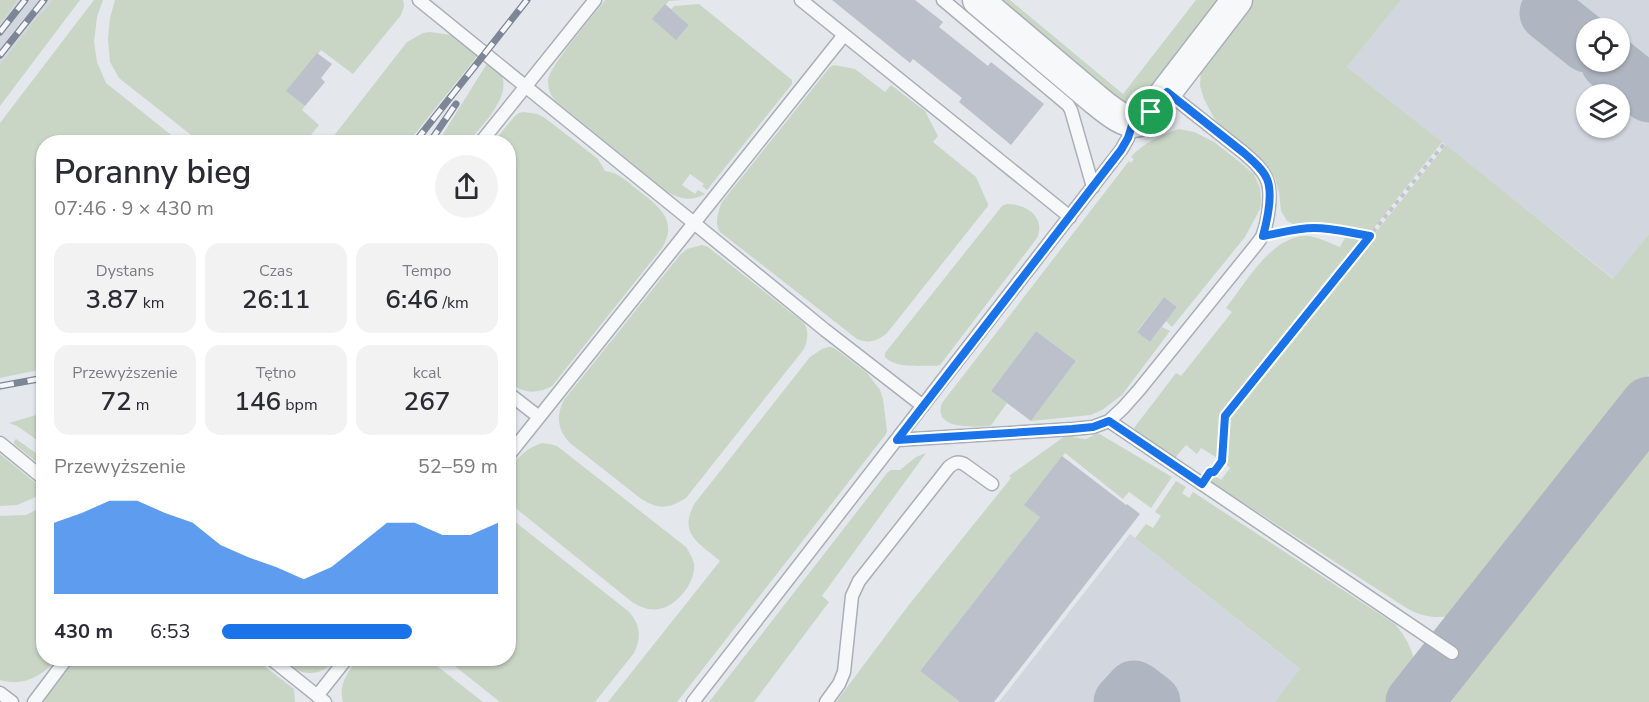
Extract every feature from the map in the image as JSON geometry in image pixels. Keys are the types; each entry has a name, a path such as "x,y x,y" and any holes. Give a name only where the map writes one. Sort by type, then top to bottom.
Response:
{"street":[{"path":"978,0 1095,99 1113,113 1133,122 1144,119 1237,0"}],"lane":[{"path":"419,0 825,330 924,406"},
{"path":"487,135 595,0"},
{"path":"801,0 1070,217"},
{"path":"943,0 1068,105 1093,187"},
{"path":"516,446 844,35"},
{"path":"897,440 1072,429 1093,427 1109,421 1139,390 1263,236 1269,203 1267,179 1244,153 1167,92"},
{"path":"693,702 1093,187 1121,150 1133,122"},
{"path":"516,399 539,417"},
{"path":"1109,421 1452,653"},
{"path":"0,444 36,472"},
{"path":"826,702 839,684 844,672 852,596 859,581 954,463 964,464 992,484"},
{"path":"34,702 62,666"},
{"path":"280,666 321,699 342,666"},
{"path":"0,693 12,702"}],"path":[{"path":"1202,484 1210,472 1214,472 1222,461 1225,416 1444,144"},
{"path":"1263,236 1314,228 1370,236"}],"shaded area":[{"path":"18,0 52,0 0,64 0,24"},
{"path":"1401,0 1649,0 1649,234 1614,279 1347,67"},
{"path":"1649,374 1649,702 1389,702 1414,671"},
{"path":"1130,534 1301,670 1275,702 999,702"}],"green space":[{"path":"0,0 18,0 0,24"},
{"path":"52,0 80,0 0,106 0,64"},
{"path":"94,0 103,0 97,17 94,42 97,62 106,83 171,135 36,135 36,370 0,378 0,123"},
{"path":"115,0 403,0 404,6 401,15 353,74 321,50 287,91 305,106 302,110 319,125 311,135 191,135 119,78 110,62 108,39"},
{"path":"605,0 683,0 669,1 653,19 676,39 689,25 671,9 674,6 699,4 792,80 792,84 707,190 702,186 704,184 690,174 682,185 695,194 698,190 705,194 695,198 685,198 666,191 556,101 551,94 548,80 556,63"},
{"path":"993,0 1010,0 1123,94 1196,0 1223,0 1146,97 1127,106"},
{"path":"1251,0 1401,0 1347,67 1442,142 1369,234 1315,223 1293,224 1287,221 1281,211 1275,178 1266,164 1256,153 1221,126 1204,99 1200,86 1201,67"},
{"path":"423,33 452,35 479,54 414,135 334,135 407,42"},
{"path":"488,62 499,71 503,80 503,89 495,109 474,135 442,135"},
{"path":"834,65 855,69 885,92 891,85 925,111 938,136 933,142 976,177 988,204 887,333 876,340 869,341 857,339 720,232 717,225 722,202 830,67"},
{"path":"519,113 537,114 545,118 598,159 605,171 619,176 659,208 664,214 668,229 662,248 552,386 535,392 516,387 516,135 499,135"},
{"path":"1179,129 1194,132 1214,142 1254,174 1260,188 1260,209 1245,237 1172,327 1166,321 1177,307 1164,297 1137,331 1150,342 1162,327 1170,331 1122,395 1091,415 1031,421 1076,361 1036,331 991,391 1007,403 990,426 956,425 943,418 942,403 1129,161 1131,163 1134,159 1131,157 1153,140"},
{"path":"1446,145 1613,279 1649,234 1649,374 1460,612 1454,615 1434,617 1408,609 1208,480 1212,474 1221,480 1230,468 1224,462 1228,416"},
{"path":"1007,204 1021,206 1033,213 1039,224 1037,238 940,365 909,366 890,361 885,357 885,353 1002,206"},
{"path":"1347,234 1366,237 1218,420 1222,423 1219,459 1201,448 1197,454 1186,445 1175,458 1135,430 1134,428 1176,373 1181,376 1232,312 1226,308 1269,253 1292,239 1304,236 1318,238 1340,247"},
{"path":"702,245 708,247 804,323 807,329 807,339 804,349 686,498 663,507 652,505 640,498 570,443 562,433 559,417 564,400 680,255 687,249"},
{"path":"828,347 837,350 867,373 880,390 886,434 677,702 608,702 720,561 693,537 688,523 695,503 810,357"},
{"path":"36,415 36,439 17,426 9,423"},
{"path":"1098,433 1172,477 1151,508 1129,492 1123,499 1065,453 1025,505 1040,517 920,671 960,702 836,702 908,606 1011,478 1009,476 1065,436 1086,439"},
{"path":"1649,436 1649,702 1439,702"},
{"path":"16,439 36,453 36,461 14,444"},
{"path":"542,443 557,446 686,547 691,555 694,571 689,585 679,598 666,607 655,609 645,608 632,602 516,508 516,460 531,448"},
{"path":"926,453 822,596 829,602 754,702 709,702 887,473 891,470 900,470 916,457"},
{"path":"0,454 36,483 36,497 17,505 0,506"},
{"path":"1176,481 1186,487 1182,493 1189,498 1193,492 1395,624 1410,646 1414,666 1408,680 1389,702 1275,702 1300,669 1135,538 1146,524 1153,528 1161,516 1155,512"},
{"path":"36,510 36,666 49,666 32,678 8,682 0,680 0,516 26,515"},
{"path":"516,523 628,611 635,620 639,636 634,653 595,702 500,702 455,666 516,666"},
{"path":"70,666 264,666 294,689 295,702 42,702"},
{"path":"290,666 329,666 315,673"},
{"path":"353,666 437,666 483,702 343,702 343,684"}],"building":[{"path":"832,0 915,0 943,22 939,27 988,66 991,62 1044,104 1011,145 959,102 962,98 913,59 910,63"},
{"path":"665,4 689,25 676,40 652,19"},
{"path":"317,53 332,64 321,78 325,82 305,106 286,91"},
{"path":"1164,297 1177,307 1150,342 1137,332"},
{"path":"1036,331 1076,361 1031,421 991,391"},
{"path":"1062,456 1140,514 994,702 960,702 920,671 1040,517 1024,505"}],"taxiway":[{"path":"1548,13 1576,35"},
{"path":"1622,72 1649,94"},
{"path":"1414,702 1649,405"},
{"path":"1122,702 1134,689 1152,702"}],"railway":[{"path":"0,32 25,0"},
{"path":"0,55 44,0"},
{"path":"421,135 527,0"},
{"path":"435,135 456,104"},
{"path":"0,386 36,379"}],"route":[{"path":"1167,92 1255,164 1267,179 1269,203 1263,236 1314,228 1370,236 1225,416 1222,461 1214,472 1210,472 1202,484 1109,421 1093,427 1072,429 897,440 1121,150 1131,132 1133,122 1144,119 1151,112 1167,92"}]}
